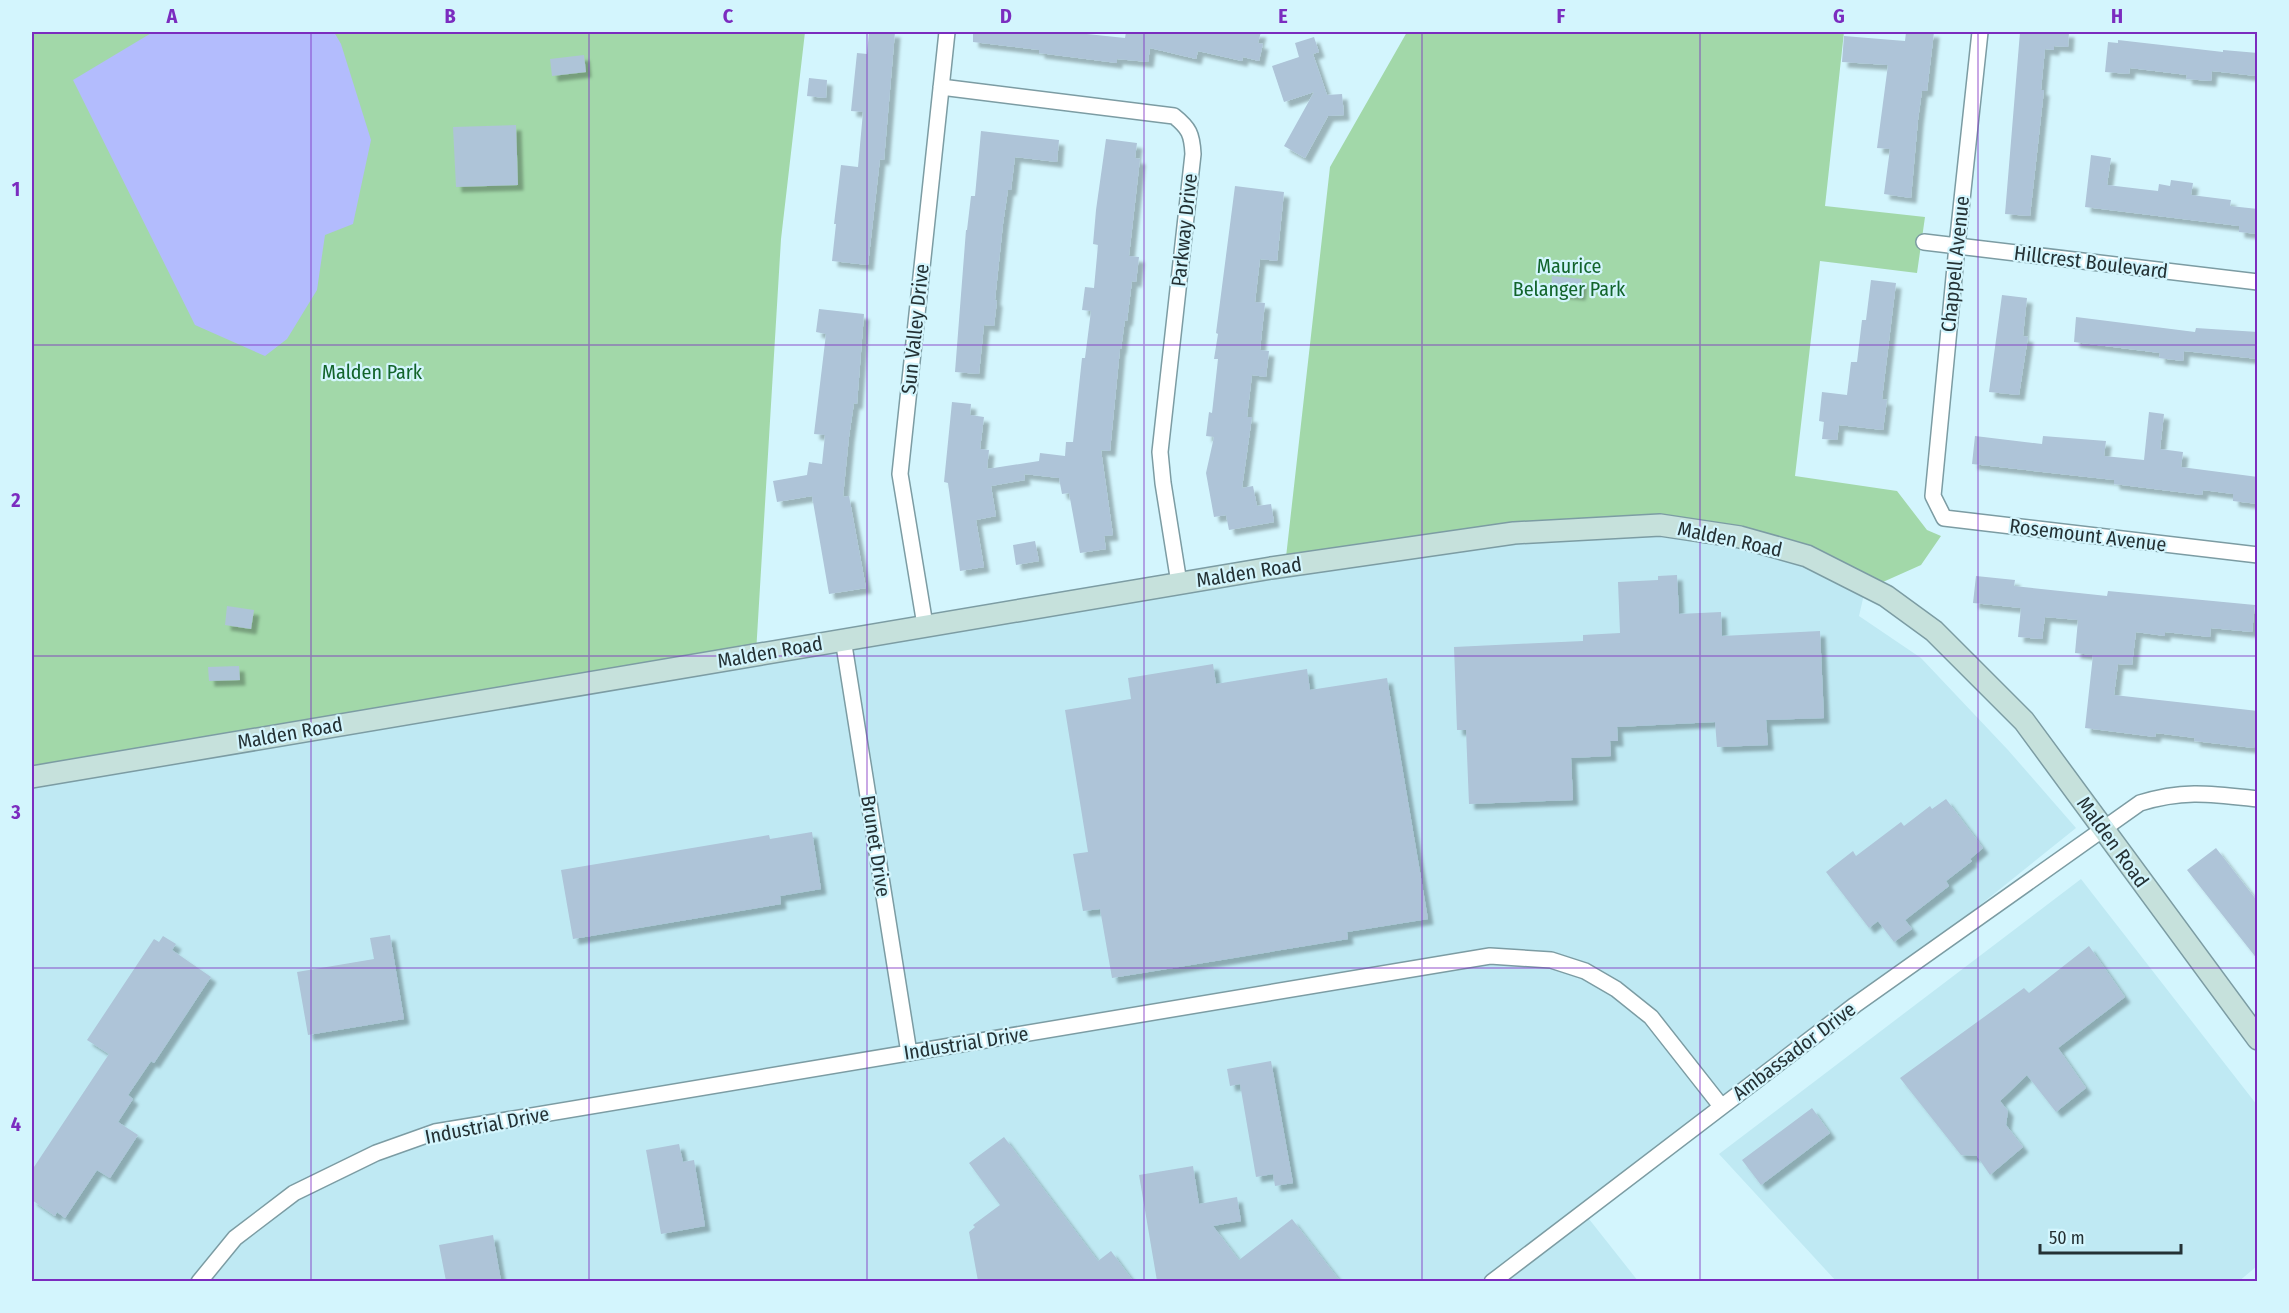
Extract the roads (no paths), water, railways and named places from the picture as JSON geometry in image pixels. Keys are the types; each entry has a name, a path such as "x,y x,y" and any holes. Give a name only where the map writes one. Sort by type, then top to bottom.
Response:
{"main road":[{"name":"Malden Road","path":"32,777 1179,583 1514,533 1660,525 1740,537 1807,556 1886,596 1934,631 2024,721 2258,1039"}],"street":[{"name":"Sun Valley Drive","path":"925,625 900,474 947,32"},
{"name":"Chappell Avenue","path":"1933,496 1980,32"},
{"name":"Parkway Drive","path":"941,87 1174,116 1187,127 1193,154 1160,453 1162,483 1179,583"},
{"name":"Hillcrest Boulevard","path":"1923,242 2258,282"},
{"name":"Rosemount Avenue","path":"1933,496 1944,518 2258,555"},
{"name":"Brunet Drive","path":"843,639 909,1053"},
{"name":"Ambassador Drive","path":"1492,1281 1855,1005 2139,803 2159,797 2199,792 2258,799"},
{"name":"Industrial Drive","path":"199,1281 235,1238 294,1193 376,1153 435,1132 1490,956 1551,960 1585,971 1606,983 1651,1017 1721,1106"}],"water":[{"path":"153,32 334,32 341,44 371,140 353,224 325,235 317,290 287,339 265,356 195,325 73,80"}],"park label":[{"name":"Maurice Belanger Park","path":"1569,278"},
{"name":"Malden Park","path":"372,372"}]}
